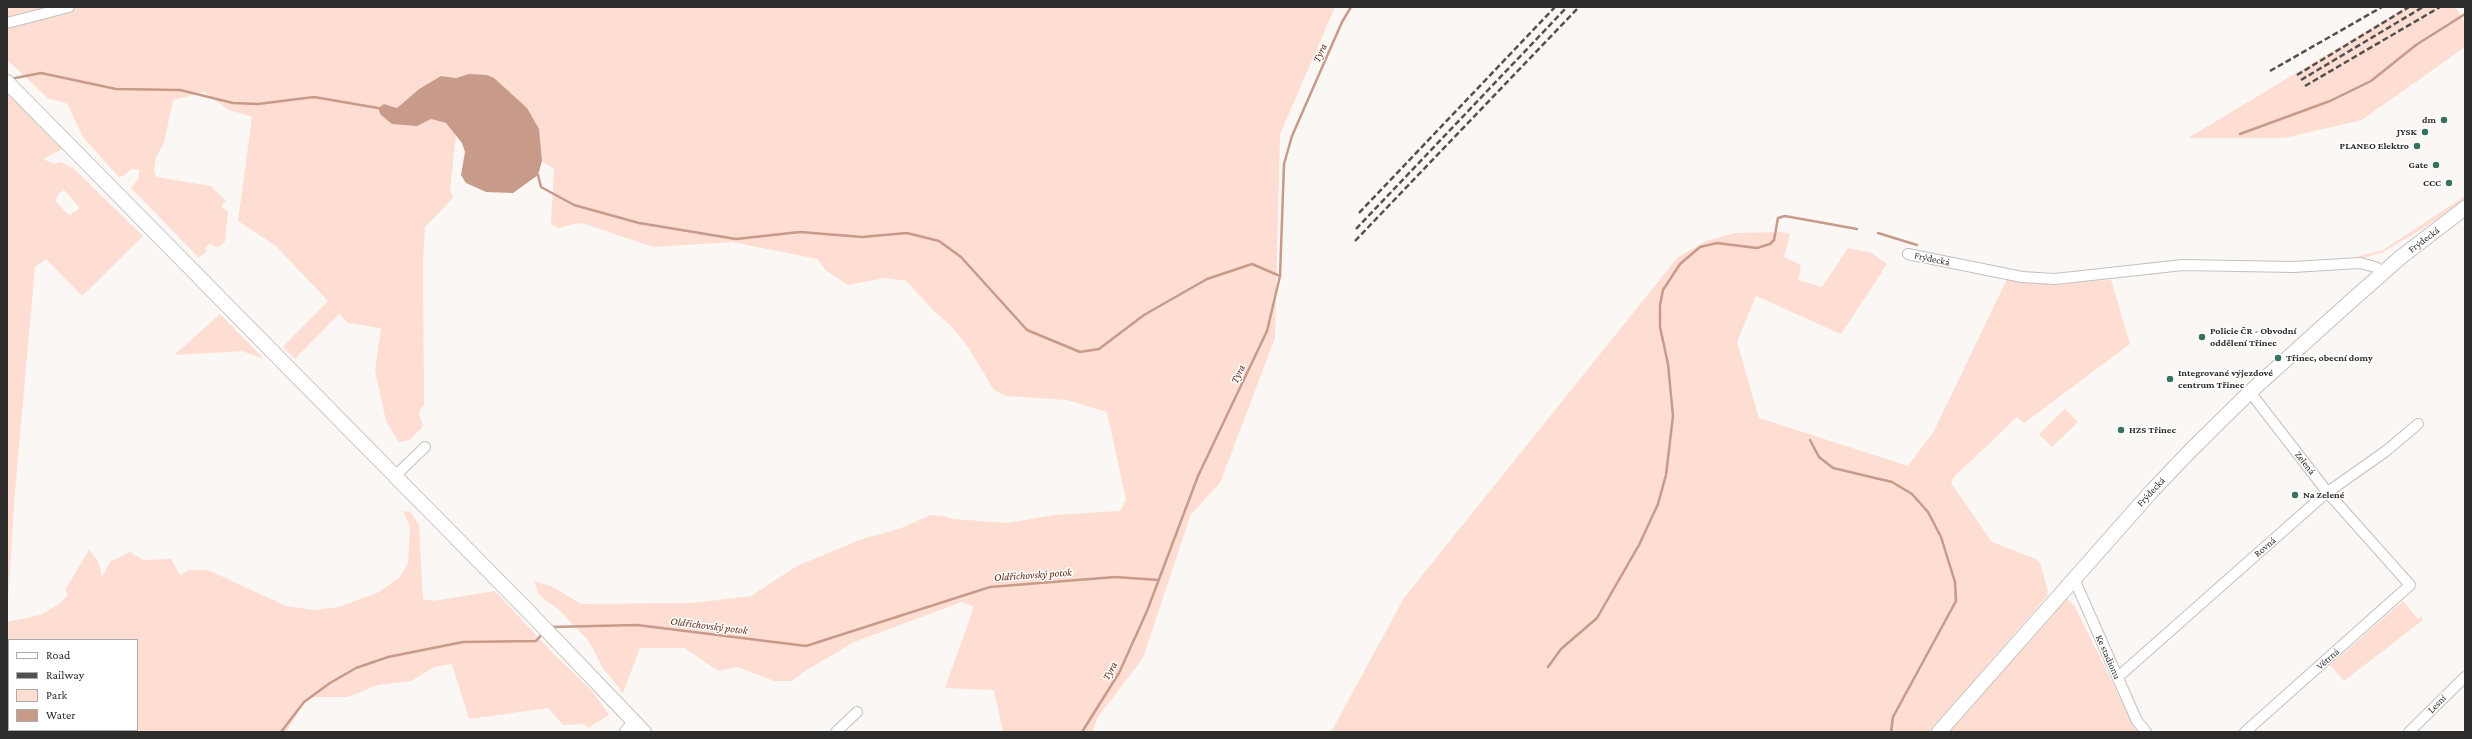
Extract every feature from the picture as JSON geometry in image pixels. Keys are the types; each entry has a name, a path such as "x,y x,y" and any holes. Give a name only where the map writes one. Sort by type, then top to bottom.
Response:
{"main road":[{"path":"7,82 563,646 636,729"},
{"name":"Frýdecká","path":"1939,732 2151,492 2250,392 2383,272 2465,208"}],"street":[{"path":"7,23 69,7"},
{"name":"Frýdecká","path":"1908,254 2022,277 2062,278 2183,265 2293,267 2360,263 2368,264 2383,272"},
{"name":"Zelená","path":"2250,392 2328,493 2410,585"},
{"name":"Rovná","path":"2118,677 2328,493 2386,451 2418,424"},
{"path":"395,476 425,447"},
{"name":"Ke stadionu","path":"2074,580 2137,721 2146,732"},
{"name":"Větrná","path":"2245,732 2410,585"},
{"name":"Lesní","path":"2409,732 2465,677"},
{"path":"836,732 857,712"}],"green space":[{"path":"7,7 1335,7 1280,134 1275,338 1220,483 1191,514 1143,658 1098,717 1092,732 1003,732 994,690 945,688 974,607 962,602 854,642 805,671 792,681 774,681 738,667 718,671 685,648 640,648 623,693 603,668 588,640 559,610 539,595 534,581 553,587 581,604 693,603 751,596 797,566 862,539 899,529 931,515 953,519 1007,523 1055,515 1120,511 1126,500 1107,412 1067,400 1006,396 994,390 968,347 951,326 936,313 906,281 885,278 848,285 825,270 818,259 732,242 653,247 585,224 578,223 559,228 551,224 554,169 542,161 540,146 503,87 494,78 469,74 456,78 441,76 419,89 397,108 384,104 431,119 446,123 456,135 450,189 453,198 425,227 423,264 424,405 419,414 423,426 410,440 399,442 386,421 375,371 381,328 348,323 339,314 295,359 283,347 328,301 276,246 238,221 252,117 227,109 204,92 173,100 164,143 156,157 154,170 156,177 211,186 226,201 222,204 222,208 228,211 225,241 221,246 216,247 210,244 205,248 207,251 199,258 131,188 139,178 139,170 131,169 125,175 119,177 83,137 67,103 49,99 7,60"},
{"path":"2406,7 2455,7 2465,23 2465,47 2362,120 2284,138 2188,138"},
{"path":"7,92 62,149 43,159 54,164 61,162 74,169 143,236 82,296 46,259 35,267 15,491 7,617","holes":["64,190 79,207 78,210 69,215 55,201 59,193"]},
{"path":"2465,196 2465,199 2427,226 2383,252 2357,260 2308,261 2344,260 2383,250"},
{"path":"1780,232 1790,234 1784,257 1801,265 1798,280 1822,287 1848,248 1872,253 1887,264 1841,334 1756,296 1737,342 1759,418 1908,466 1934,431 2007,279 2030,283 2111,280 2130,344 2024,423 2017,417 1954,477 1951,483 1992,542 2036,559 2040,563 2048,591 2047,596 1930,732 1331,732 1404,598 1678,257 1706,241 1735,233"},
{"path":"220,314 264,359 242,351 174,355"},
{"path":"2065,409 2078,422 2052,447 2039,434"},
{"path":"403,511 410,512 419,525 423,599 433,601 495,591 552,652 592,691 609,715 588,728 584,724 563,725 548,708 469,719 452,664 434,667 411,681 378,685 348,697 308,697 286,732 7,732 7,622 40,615 59,604 68,595 65,590 89,550 98,561 102,577 110,562 130,552 143,560 171,559 180,575 189,570 208,570 286,606 314,610 339,607 379,592 400,577 408,563 410,527"},
{"path":"2066,598 2074,605 2137,732 1948,732"},
{"path":"2403,601 2418,619 2421,617 2423,620 2344,681 2330,665"}],"water":[{"path":"469,74 487,75 494,78 527,108 539,129 542,161 538,175 513,193 486,192 466,183 461,175 465,152 462,143 446,123 431,119 417,126 392,124 381,115 378,108 384,104 397,108 419,89 441,76 456,78"}],"waterway":[{"name":"Tyra","path":"1082,732 1119,673 1147,611 1198,476 1267,331 1280,276 1284,164 1292,136 1342,22 1351,7"},
{"path":"2240,134 2330,101 2371,81 2416,45 2465,14"},
{"path":"10,79 41,73 116,89 180,90 233,103 258,104 314,97 378,108"},
{"path":"538,175 541,187 574,205 639,223 736,239 800,232 862,237 907,233 939,241 961,257 1027,330 1080,352 1099,349 1144,315 1207,279 1252,264 1280,276"},
{"path":"1548,667 1561,649 1597,618 1639,545 1658,504 1666,475 1673,416 1668,364 1660,327 1660,305 1663,290 1680,264 1700,247 1717,243 1757,248 1770,244 1774,240 1778,218 1785,216 1857,229"},
{"path":"1878,233 1917,245"},
{"path":"1810,440 1819,457 1833,468 1892,482 1912,494 1928,512 1941,537 1955,582 1956,601 1893,717 1891,732"},
{"name":"Oldřichovský potok","path":"551,627 637,625 806,646 990,587 1115,577 1159,580"},
{"name":"Oldřichovský potok","path":"281,732 304,702 330,683 356,668 388,657 463,642 536,641 542,634"}],"railway":[{"path":"1359,213 1555,7"},
{"path":"1356,229 1567,7"},
{"path":"1355,241 1579,7"},
{"path":"2270,71 2382,7"},
{"path":"2297,75 2409,7"},
{"path":"2301,80 2423,7"},
{"path":"2305,86 2440,7"}],"place":[{"name":"dm","path":"2444,120"},
{"name":"JYSK","path":"2425,132"},
{"name":"PLANEO Elektro","path":"2417,146"},
{"name":"Gate","path":"2436,165"},
{"name":"CCC","path":"2449,183"},
{"name":"Policie ČR - Obvodní oddělení Třinec","path":"2202,337"},
{"name":"Třinec, obecní domy","path":"2278,358"},
{"name":"Integrované výjezdové centrum Třinec","path":"2170,379"},
{"name":"HZS Třinec","path":"2121,430"},
{"name":"Na Zelené","path":"2295,495"}]}
